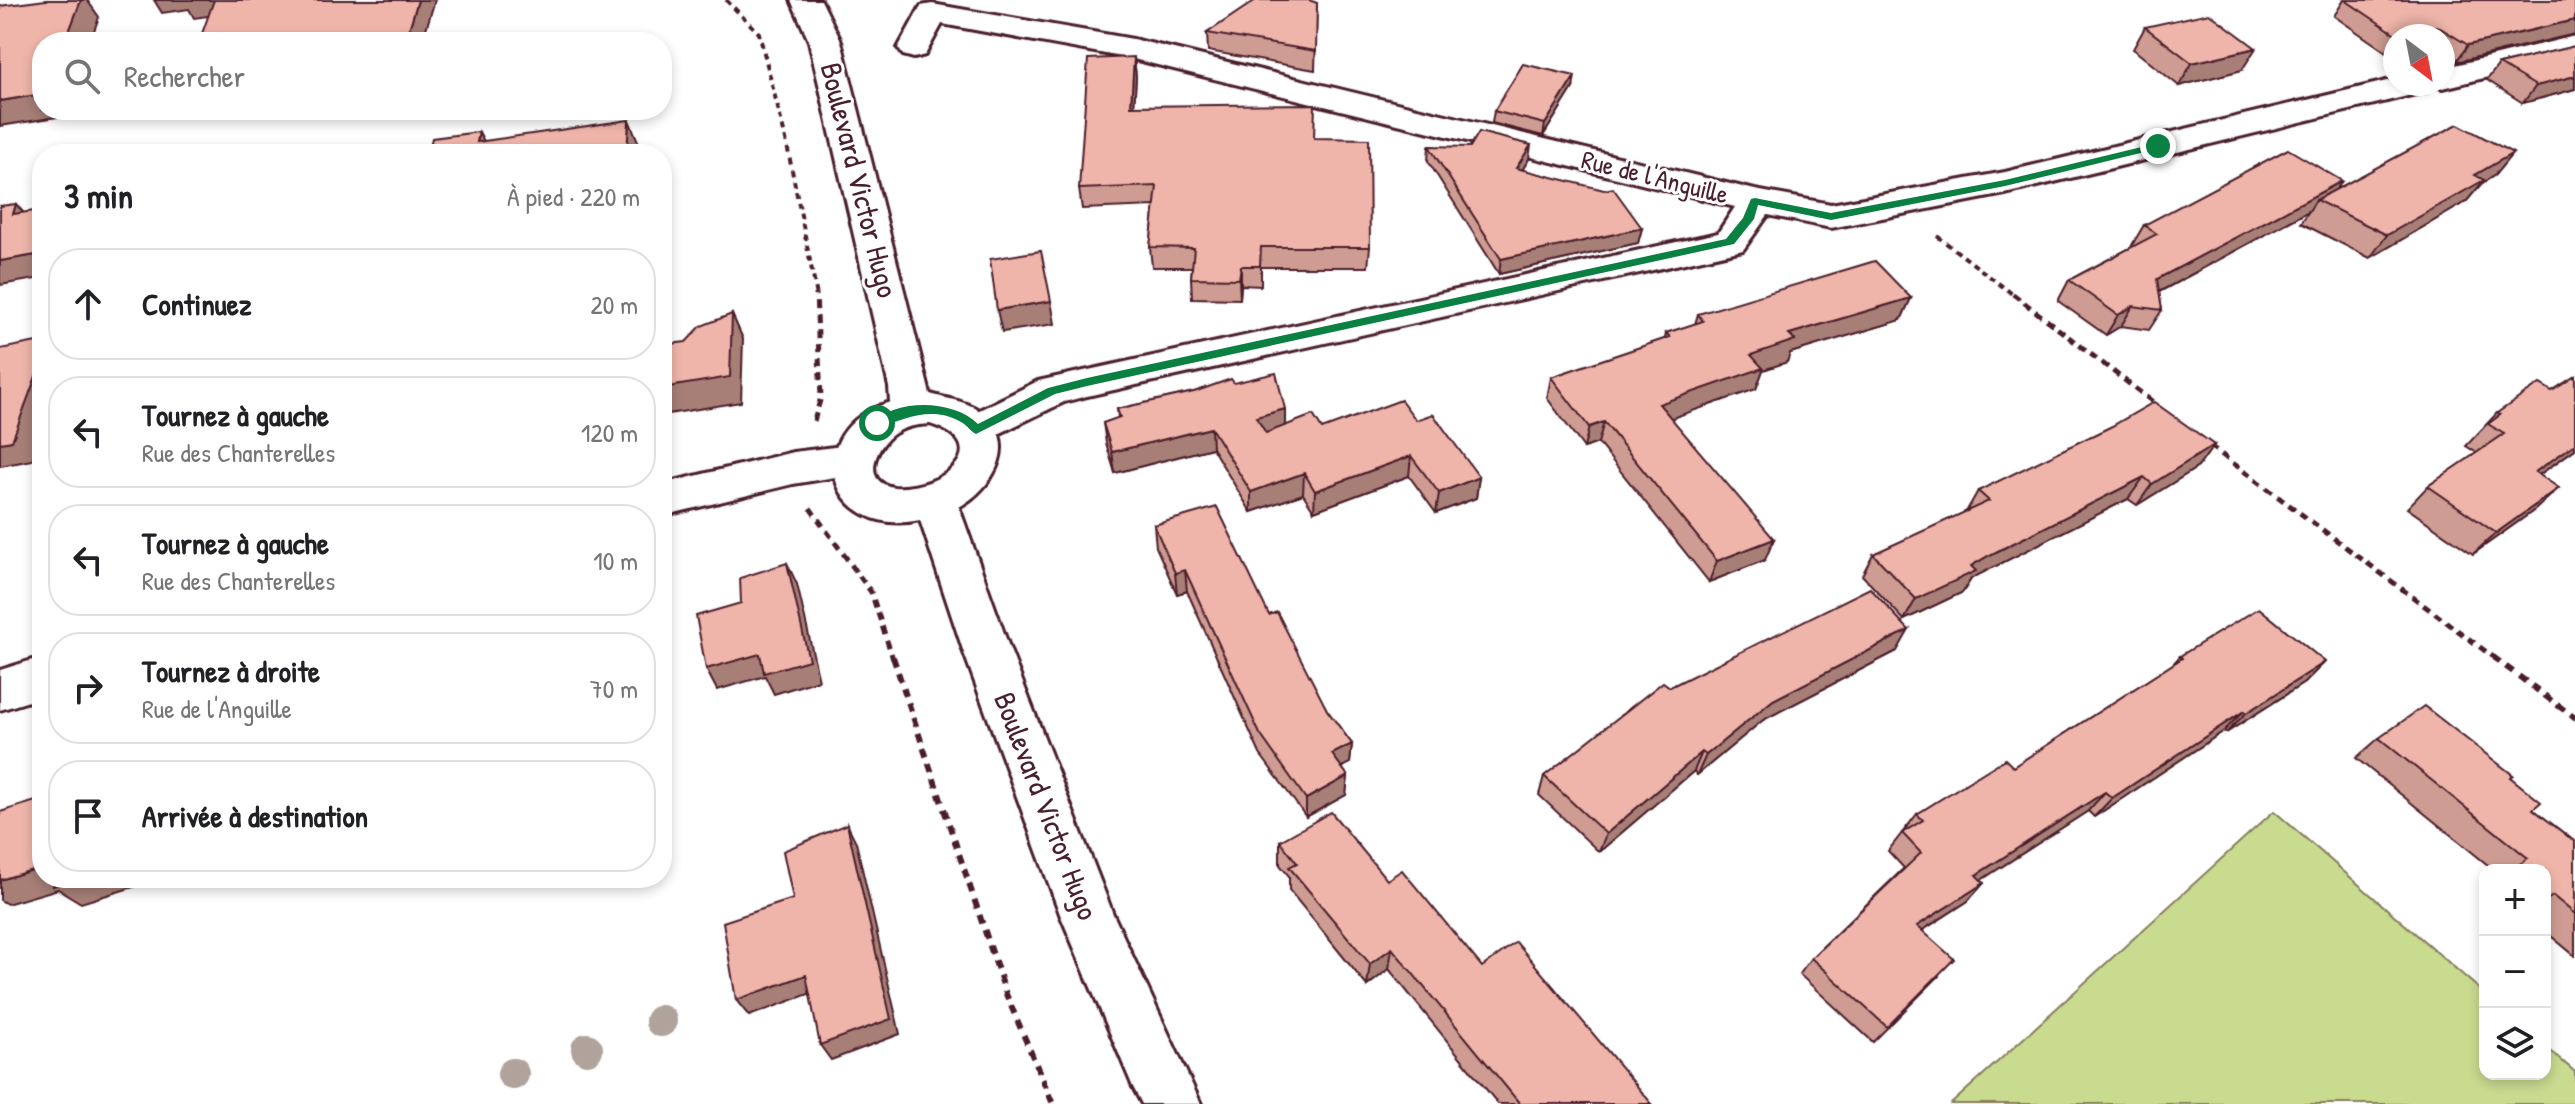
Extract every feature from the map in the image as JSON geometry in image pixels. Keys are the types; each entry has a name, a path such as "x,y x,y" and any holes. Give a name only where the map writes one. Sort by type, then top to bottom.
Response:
{"street":[{"name":"Boulevard Victor Hugo","path":"806,0 825,41 868,210 909,387 911,410"},
{"name":"Rue de l'Anguille","path":"914,48 929,6 1133,49 1755,201 1831,216 2005,183 2383,92"},
{"path":"2455,75 2575,46"},
{"path":"976,430 1052,391 1087,382 1730,242 1748,219 1755,201"},
{"path":"911,410 950,412 965,419 976,430 983,444 981,461 972,477 957,491 936,501 894,505 875,500 861,489 853,476 851,461 855,447 877,423 911,410"},
{"path":"672,498 796,467 851,461"},
{"name":"Boulevard Victor Hugo","path":"936,501 966,597 1078,891 1156,1075 1172,1104"},
{"path":"0,690 32,680"}],"path":[{"path":"726,0 759,33 766,54 818,302 821,397 817,417 804,434 796,467 801,493 821,527 871,592 1006,994 1053,1104"},
{"path":"1895,204 2159,407"},
{"path":"2210,446 2575,718"}],"green space":[{"path":"2274,811 2479,989 2479,1080 2551,1080 2551,1051 2575,1072 2575,1104 1951,1104"}],"building":[{"path":"46,0 81,0 69,32 32,32 32,96 0,101 0,6"},
{"path":"214,0 418,0 408,32 203,32"},
{"path":"1256,0 1309,0 1317,3 1316,51 1207,33"},
{"path":"2345,0 2575,0 2575,20 2468,45 2455,37 2455,24 2383,26"},
{"path":"2209,13 2256,48 2192,63 2145,27"},
{"path":"2575,46 2575,76 2536,86 2499,64"},
{"path":"1134,57 1131,106 1315,104 1314,138 1369,139 1370,247 1261,247 1260,266 1241,266 1239,279 1191,278 1194,248 1150,247 1157,186 1079,189 1088,59"},
{"path":"1523,64 1575,76 1545,124 1494,111"},
{"path":"629,120 628,144 430,144 432,138 479,132 477,142"},
{"path":"2458,124 2513,153 2475,175 2484,180 2387,235 2316,200"},
{"path":"1479,132 1531,145 1516,168 1604,190 1613,188 1642,228 1501,259 1429,146 1470,147"},
{"path":"2288,149 2342,181 2157,279 2162,310 2133,306 2118,315 2069,280 2157,234 2144,225"},
{"path":"16,204 13,214 32,211 32,256 0,261 0,206"},
{"path":"1041,251 1051,301 997,310 990,259"},
{"path":"1875,261 1911,298 1789,334 1795,340 1751,355 1763,368 1659,404 1774,539 1717,561 1604,422 1589,427 1551,377 1670,337 1666,333 1703,321 1698,314"},
{"path":"732,314 730,377 672,386 672,344 686,342 701,326"},
{"path":"32,343 32,387 12,441 0,443 0,349"},
{"path":"1276,373 1285,409 1256,417 1266,433 1313,415 1322,429 1401,400 1416,420 1433,414 1479,477 1439,493 1411,456 1315,491 1304,473 1251,492 1211,428 1112,452 1103,423 1120,417 1117,409 1194,392 1231,379 1234,383"},
{"path":"2575,376 2575,444 2535,472 2559,488 2496,533 2428,486 2504,434 2488,424 2500,415 2497,413 2540,384 2552,391"},
{"path":"2154,402 2214,445 2152,484 2144,477 1988,556 1971,566 1976,571 1916,599 1873,554 1989,501 1978,491 2112,426"},
{"path":"1217,507 1269,615 1277,612 1327,710 1352,744 1332,754 1348,776 1306,799 1260,734 1185,570 1175,573 1154,525"},
{"path":"787,563 809,660 764,673 760,654 706,669 696,616 741,603 740,578"},
{"path":"1870,588 1909,630 1773,700 1706,755 1702,752 1606,834 1544,776 1663,682 1670,687"},
{"path":"2259,608 2325,662 2112,798 2105,792 1976,875 1984,883 1917,926 1954,959 1887,1027 1811,958 1921,853 1902,833 1923,820 1917,814 2005,759 2013,767 2182,658 2180,656"},
{"path":"2424,706 2513,775 2510,777 2541,802 2533,809 2575,842 2575,914 2551,897 2551,864 2520,864 2528,858 2379,738"},
{"path":"32,802 32,870 0,880 0,812"},
{"path":"1331,812 1387,880 1402,870 1482,967 1516,942 1652,1104 1520,1104 1392,948 1370,964 1289,867 1297,863 1280,841"},
{"path":"847,824 891,1019 820,1045 806,975 736,1000 723,922 793,899 783,851"}],"route":[{"path":"877,423 911,410 931,409 950,412 965,419 976,430 1052,391 1087,382 1730,242 1748,219 1755,201 1831,216 2005,183 2158,146"}]}
